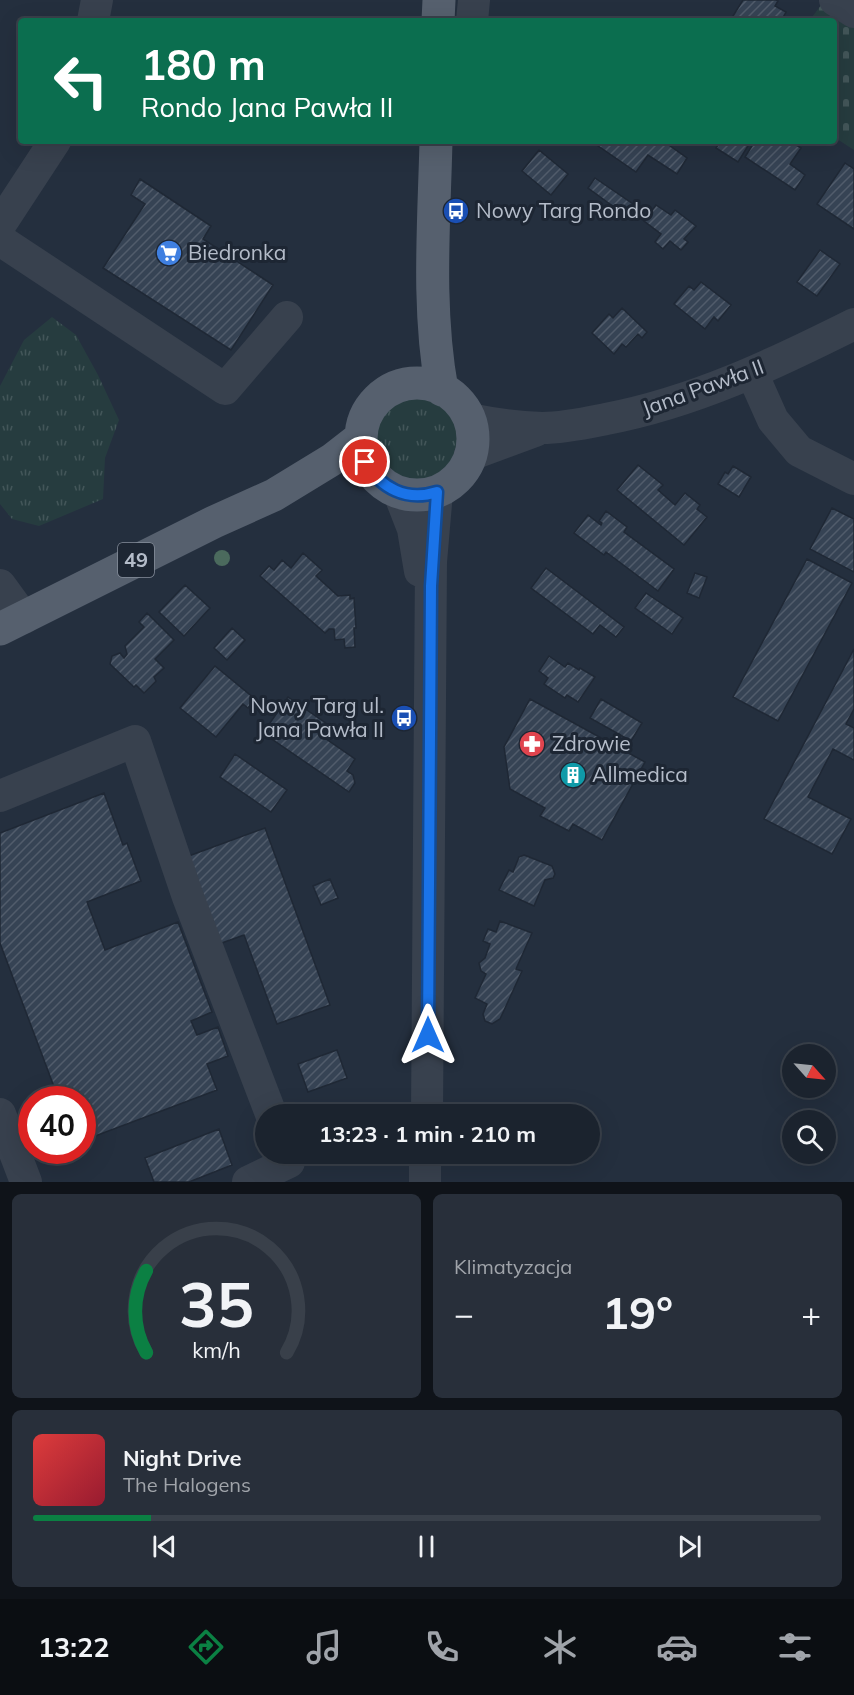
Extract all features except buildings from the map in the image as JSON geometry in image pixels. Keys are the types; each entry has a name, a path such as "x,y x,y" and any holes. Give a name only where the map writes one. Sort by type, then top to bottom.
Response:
{"main road":[{"path":"438,18 439,0"},
{"path":"436,144 433,278 436,354 442,390"},
{"path":"403,385 416,352 433,278"},
{"path":"386,484 365,462 360,438 364,420 373,404 386,392 403,385 423,384 442,390 456,399 469,419 473,437 470,455 461,473 437,492"},
{"name":"49","path":"12,624 214,522 274,495 333,459 360,438"},
{"name":"49","path":"274,495 342,479 386,484 414,496 437,492"}],"street":[{"path":"94,18 97,0"},
{"path":"472,18 474,0"},
{"path":"835,0 854,12"},
{"path":"0,225 53,144"},
{"path":"0,240 225,389 287,316"},
{"name":"Jana Pawła II","path":"470,455 544,428 591,422 653,409 706,392 752,373 854,324"},
{"path":"752,373 773,420 799,451 854,479"},
{"name":"Jana Pawła II","path":"469,419 544,428"},
{"path":"386,484 413,529 430,634"},
{"path":"426,1104 431,562 437,492"},
{"path":"0,585 12,624"},
{"path":"0,796 135,741 188,897 267,1104"},
{"path":"0,1114 26,1182"},
{"path":"248,1182 285,1164"},
{"path":"425,1164 425,1182"}],"green space":[{"path":"822,4 854,24 854,150 837,139 837,18 811,18"},
{"path":"52,317 76,335 119,420 105,458 103,499 39,526 12,519 0,504 0,386 24,340"},
{"path":"410,397 426,397 442,404 453,415 460,431 457,455 448,469 426,481 410,481 394,474 383,463 376,447 376,431 383,415 394,404"}],"place":[{"name":"Nowy Targ Rondo","path":"456,211"},
{"name":"Biedronka","path":"169,253"},
{"name":"Nowy Targ ul. Jana Pawła II","path":"404,718"},
{"name":"Zdrowie","path":"532,744"},
{"name":"Allmedica","path":"573,775"}],"route":[{"path":"365,462 374,476 385,486 399,493 414,496 437,492 431,562 428,1035"}]}
